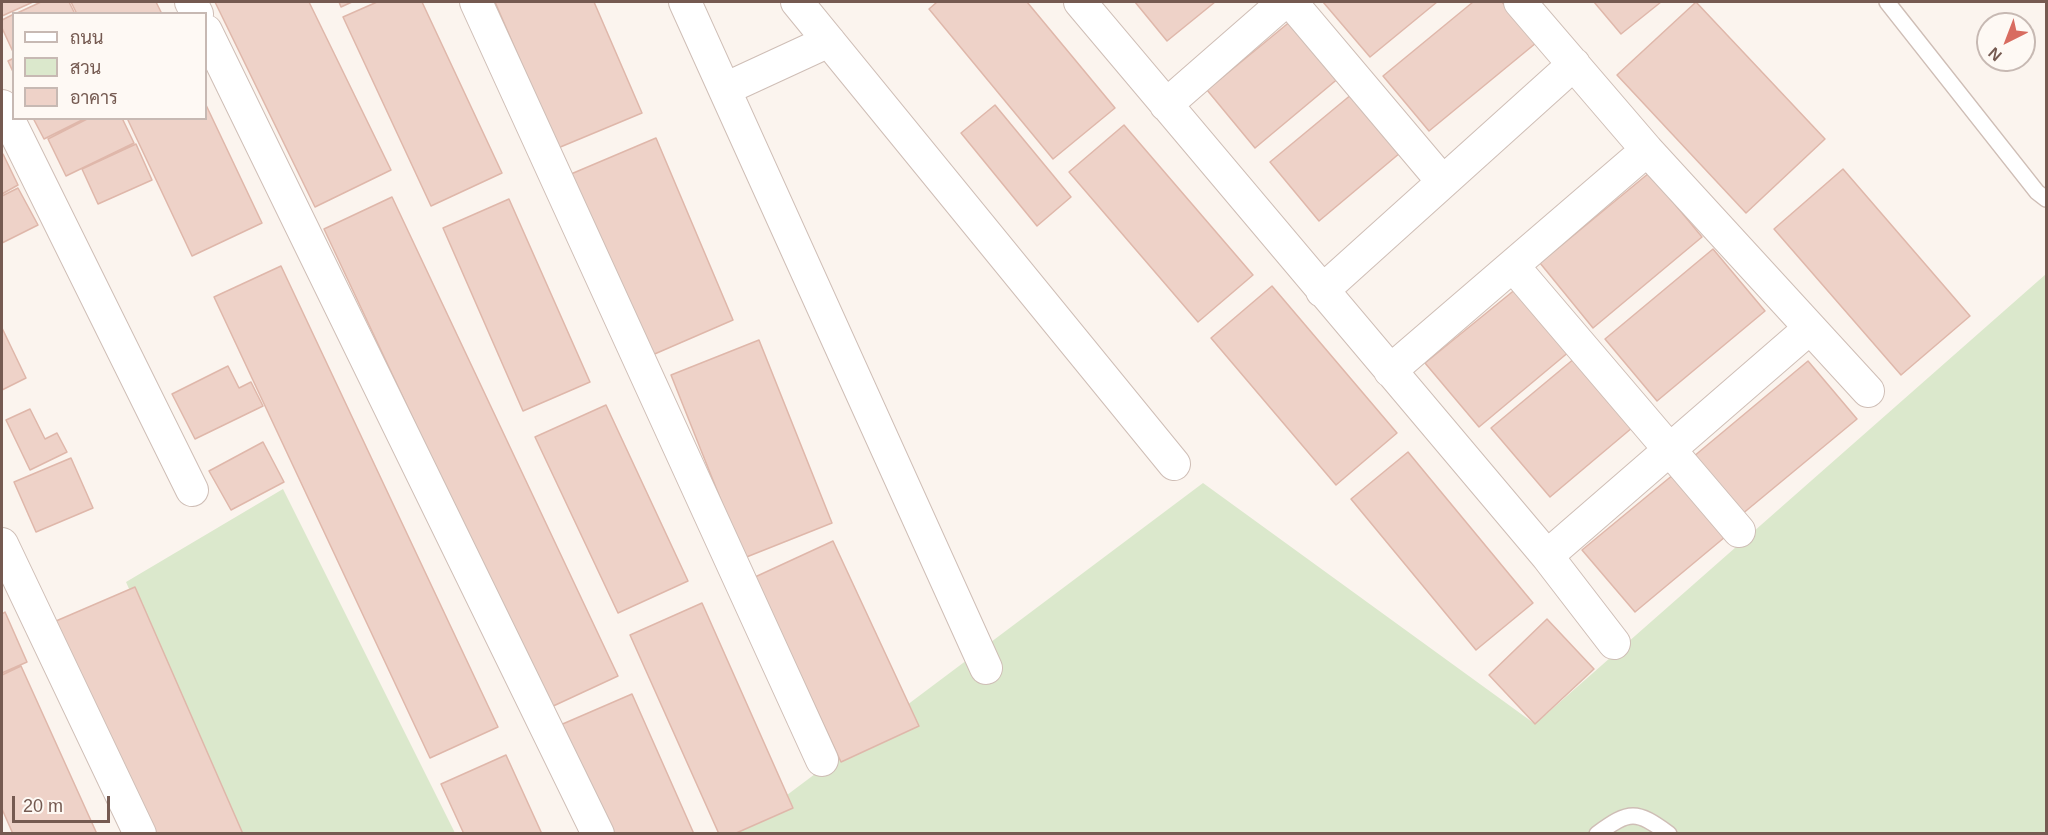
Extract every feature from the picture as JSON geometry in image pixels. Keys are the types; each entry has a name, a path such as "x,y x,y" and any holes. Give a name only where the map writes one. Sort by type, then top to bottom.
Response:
{"street":[{"path":"476,2 822,760"},
{"path":"686,2 986,668"},
{"path":"797,2 1174,464"},
{"path":"1080,2 1547,556 1614,643"},
{"path":"1166,105 1284,2"},
{"path":"1291,2 1443,182"},
{"path":"1520,2 1647,150 1868,391"},
{"path":"207,33 598,834"},
{"path":"725,89 830,41"},
{"path":"1322,291 1574,64"},
{"path":"2,106 192,490"},
{"path":"1390,371 1647,150"},
{"path":"1513,266 1739,531"},
{"path":"1547,556 1810,328"},
{"path":"2,544 140,834"}],"lane":[{"path":"1887,2 2037,192 2046,199"},
{"path":"1597,834 1621,817 1644,816 1668,834"}],"green space":[{"path":"2046,274 2046,833 735,834 1203,483 1535,724"},
{"path":"283,489 455,833 236,833 126,582"}],"building":[{"path":"2,2 33,2 2,16"},
{"path":"41,2 69,2 74,12 19,12"},
{"path":"71,2 156,2 161,12 76,12"},
{"path":"215,2 309,2 391,170 315,207"},
{"path":"339,2 352,2 341,7"},
{"path":"377,2 422,2 502,173 431,206 343,17"},
{"path":"495,2 594,2 642,113 558,148"},
{"path":"937,2 1027,2 1115,108 1053,159 929,9"},
{"path":"1135,2 1215,2 1167,41"},
{"path":"1323,2 1437,2 1370,57"},
{"path":"1473,2 1502,2 1536,43 1429,131 1383,76"},
{"path":"1594,2 1661,2 1621,34"},
{"path":"1696,2 1825,139 1746,213 1617,75"},
{"path":"12,15 12,50 2,28 2,20"},
{"path":"1292,20 1340,77 1255,148 1207,90"},
{"path":"1352,94 1400,153 1319,221 1270,162"},
{"path":"995,105 1071,197 1037,226 961,133"},
{"path":"207,107 262,223 192,256 128,120 207,120"},
{"path":"34,120 82,120 44,139"},
{"path":"85,120 123,120 134,143 66,176 48,139"},
{"path":"1124,125 1253,275 1198,322 1069,172"},
{"path":"656,138 733,320 650,356 571,174"},
{"path":"136,144 152,180 98,204 82,169"},
{"path":"2,154 18,185 2,194"},
{"path":"1843,169 1970,316 1901,375 1774,229"},
{"path":"1649,173 1702,237 1593,328 1540,263"},
{"path":"18,188 38,225 2,243 2,196"},
{"path":"392,197 618,676 549,708 324,229"},
{"path":"509,199 590,382 523,411 443,228"},
{"path":"1713,249 1765,311 1657,401 1605,339"},
{"path":"281,266 498,727 430,758 214,297"},
{"path":"1272,286 1397,433 1336,485 1211,338"},
{"path":"1517,288 1570,351 1479,427 1425,363"},
{"path":"2,328 26,378 2,390"},
{"path":"759,340 832,523 744,558 671,375"},
{"path":"1581,353 1639,422 1550,497 1491,428"},
{"path":"1808,361 1857,419 1741,515 1693,457"},
{"path":"228,366 239,388 251,382 263,406 195,439 172,394"},
{"path":"606,405 688,581 618,613 535,437"},
{"path":"30,409 45,439 57,433 67,452 30,470 6,420"},
{"path":"263,442 284,482 231,510 209,471"},
{"path":"1408,452 1533,603 1476,650 1351,499"},
{"path":"71,458 93,508 36,532 14,482"},
{"path":"1674,474 1725,537 1635,612 1582,550"},
{"path":"833,541 919,726 841,762 755,577"},
{"path":"135,587 243,834 150,834 56,621"},
{"path":"702,603 793,808 734,834 719,834 630,635"},
{"path":"5,612 27,662 2,673 2,614"},
{"path":"1547,619 1594,669 1535,724 1489,675"},
{"path":"21,666 97,834 13,834 2,809 2,675"},
{"path":"632,694 694,834 606,834 558,726"},
{"path":"506,755 542,834 464,834 441,784"}]}
